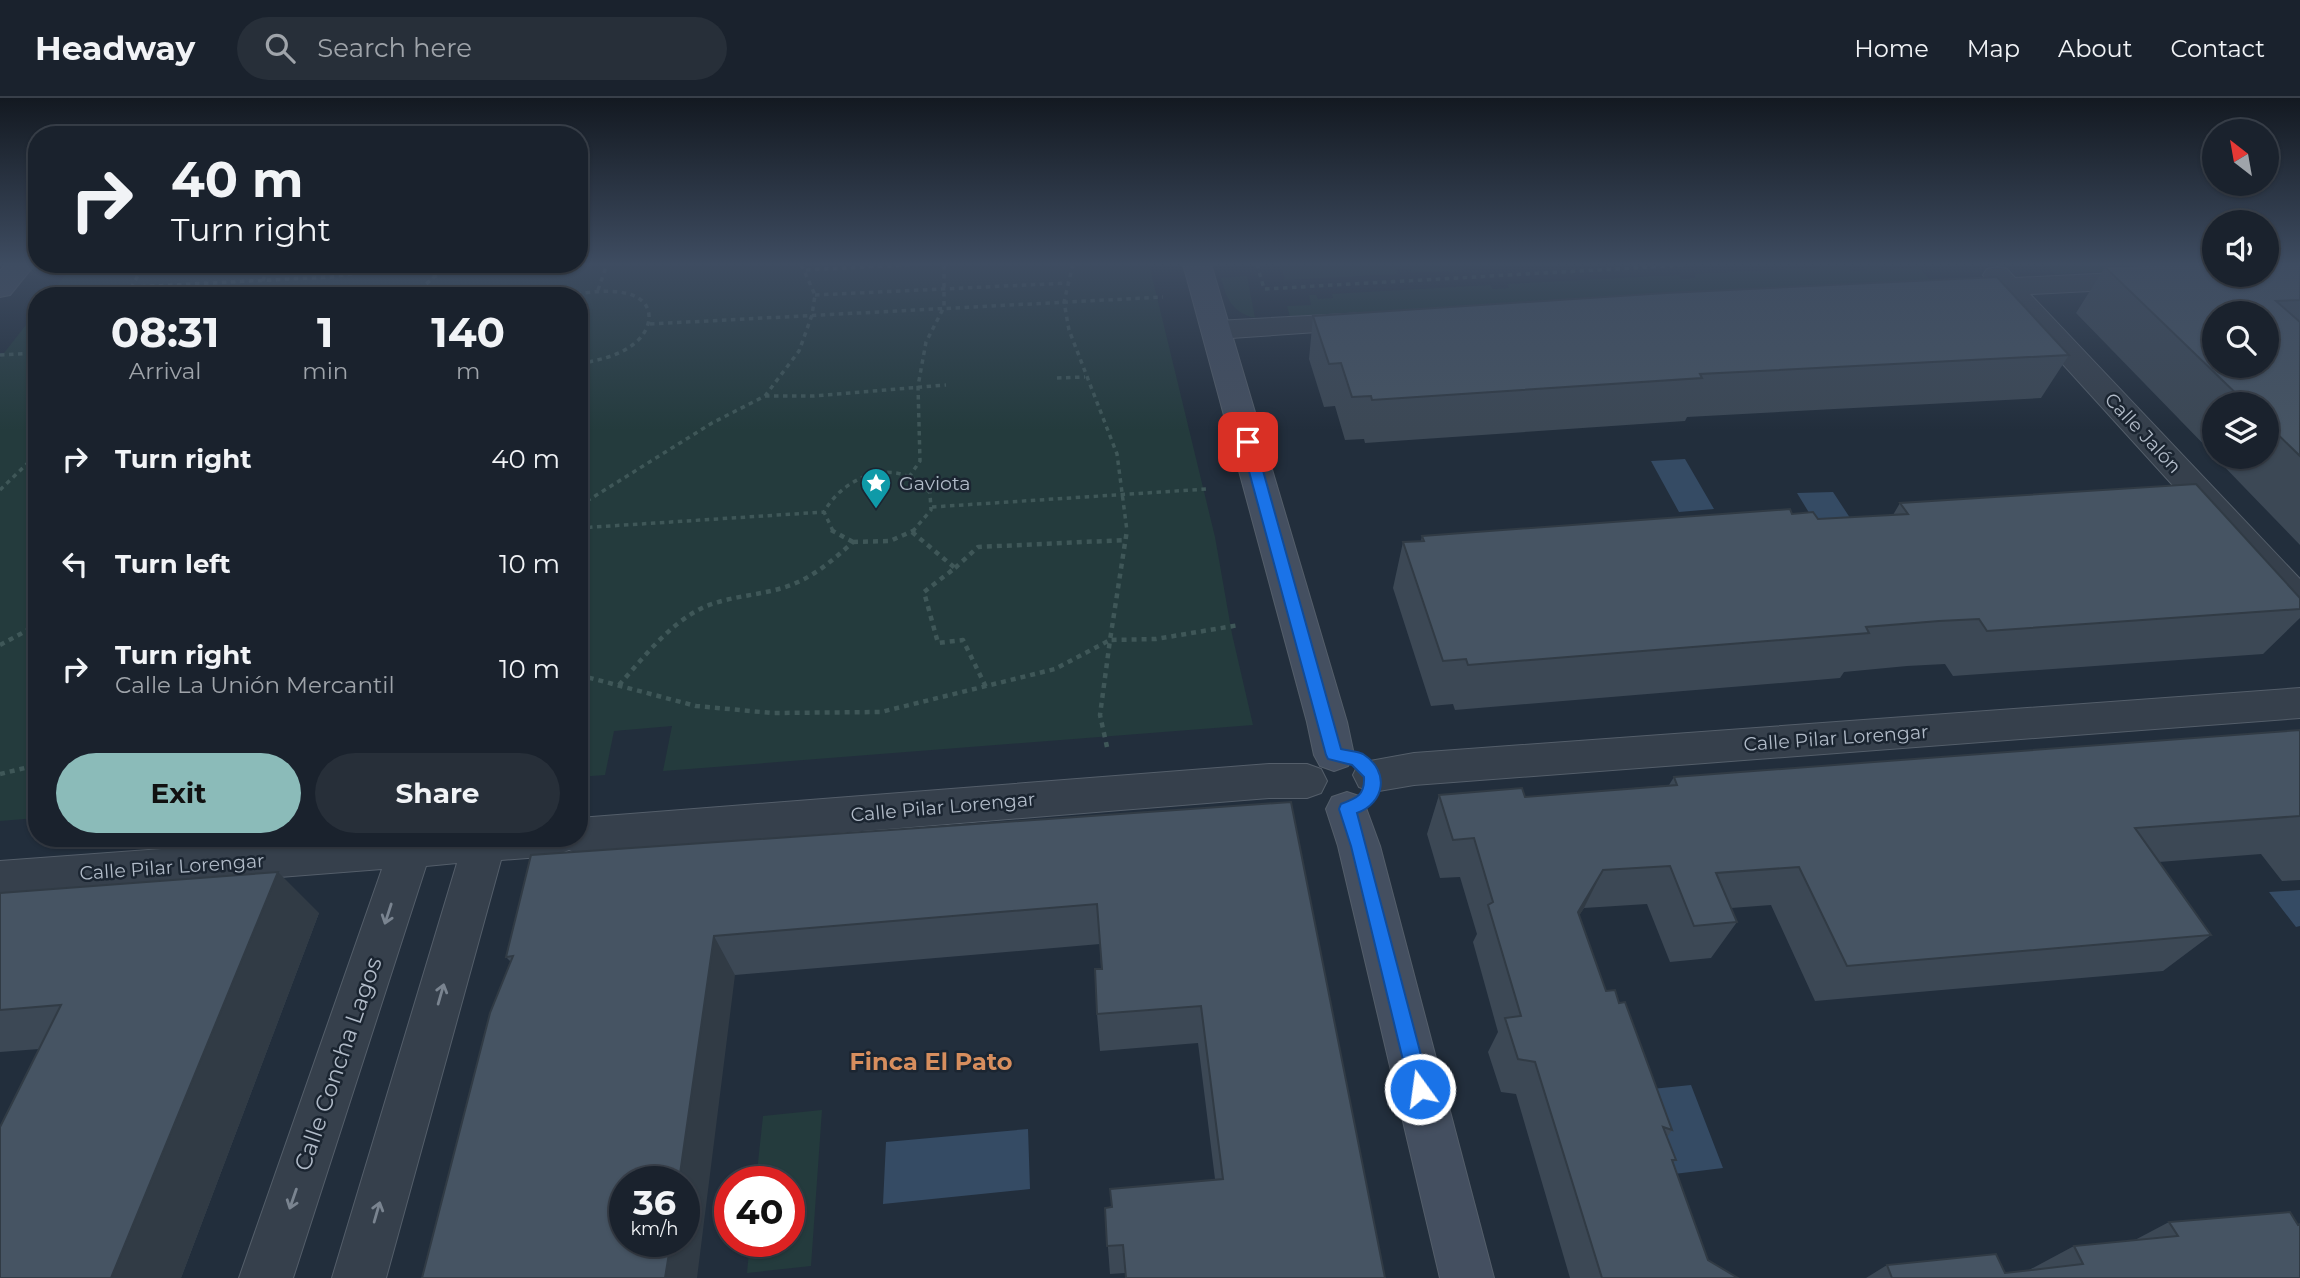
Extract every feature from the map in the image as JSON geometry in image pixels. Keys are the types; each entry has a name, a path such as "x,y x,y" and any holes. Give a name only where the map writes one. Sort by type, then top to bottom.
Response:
{"street":[{"path":"1213,319 1321,768 1357,759 1360,792 1359,846 1467,1278"},
{"name":"Calle Jalón","path":"2038,319 2300,602"},
{"path":"1216,330 1398,320"},
{"name":"Calle Pilar Lorengar","path":"1360,792 1414,769 2300,703"},
{"name":"Calle Pilar Lorengar","path":"588,835 1269,781 1321,768"},
{"name":"Calle Pilar Lorengar","path":"0,880 440,847"},
{"path":"359,1278 483,847"},
{"name":"Calle Concha Lagos","path":"267,1278 410,849"}],"path":[{"path":"588,362 609,357 636,342 650,324 650,319"},
{"path":"650,324 738,319"},
{"path":"588,500 712,423 765,396 799,351 810,319"},
{"path":"909,477 920,461 918,386 926,342 938,319"},
{"path":"1067,319 1085,377 1117,454 1128,525 1100,715 1107,747"},
{"path":"0,355 28,353"},
{"path":"1057,378 1085,377"},
{"path":"765,396 814,396 946,385"},
{"path":"0,490 28,463"},
{"path":"891,473 909,477 924,485 932,499 932,507 930,514 912,532 899,539 876,544 853,542 832,531 824,512 828,500 839,488 854,479 891,473"},
{"path":"932,507 1207,489"},
{"path":"588,527 824,512"},
{"path":"912,532 955,568"},
{"path":"986,687 963,640 938,643 924,592 978,547 1126,540"},
{"path":"619,685 670,630 695,612 725,601 792,584 822,569 853,542"},
{"path":"588,677 696,706 772,713 881,712 1055,669 1110,640 1156,639 1239,625"},
{"path":"0,645 28,630"},
{"path":"0,774 28,768"}],"green space":[{"path":"588,319 1162,319 1215,537 1232,634 1253,725 663,771 672,726 614,731 605,775 588,776"},
{"path":"28,322 28,819 0,821 0,358"},
{"path":"822,1110 811,1266 747,1273 748,1257 805,1257 805,1166 758,1166 763,1116"}],"water":[{"path":"1685,459 1714,509 1679,512 1651,461"},
{"path":"1833,492 1856,527 1819,529 1797,493"},
{"path":"2300,890 2300,926 2296,927 2269,892"},
{"path":"1691,1085 1723,1168 1674,1174 1642,1090"},
{"path":"1028,1129 1030,1189 883,1204 886,1142"}],"building":[{"path":"1314,319 2036,319 2069,355 1700,374 1702,378 1372,400 1371,396 1352,397 1341,363 1329,364"},
{"path":"2159,319 2202,319 2202,361"},
{"path":"2279,319 2297,319 2300,322 2300,456 2279,436 2279,392 2235,392 2220,378 2279,378"},
{"path":"2196,484 2300,598 2300,609 1987,631 1979,619 1939,621 1866,627 1869,633 1468,665 1466,659 1443,661 1403,542 1424,541 1422,536 1790,509 1792,514 1813,512 1818,519 1908,514 1900,503"},
{"path":"2300,730 2300,816 2135,828 2211,935 1847,966 1799,867 1716,873 1737,922 1694,926 1670,866 1603,870 1578,912 1606,991 1615,990 1619,1003 1625,1002 1672,1130 1663,1127 1708,1260 1738,1278 1602,1278 1535,1062 1518,1059 1505,1018 1521,1016 1488,905 1493,902 1474,838 1453,840 1439,795 1522,788 1525,797 1677,785 1674,777"},
{"path":"1291,802 1385,1278 1126,1278 1123,1245 1107,1246 1105,1208 1112,1207 1110,1189 1223,1179 1201,1006 1097,1014 1095,969 1102,969 1097,904 714,936 681,1166 609,1166 609,1257 668,1257 665,1278 422,1278 490,1013 513,956 506,957 531,855"},
{"path":"278,872 111,1278 0,1278 0,1127 61,1005 0,1010 0,893"},
{"path":"2290,1212 2298,1225 2300,1224 2300,1278 1892,1278 1887,1265 1996,1254 2005,1273 2083,1264 2074,1246 2178,1236 2169,1222"}],"place":[{"name":"Gaviota","path":"876,510"}],"district":[{"name":"Finca El Pato","path":"931,1061"}],"route":[{"path":"1248,442 1334,755 1357,759 1367,766 1373,775 1374,790 1364,803 1348,809 1420,1089"}]}
